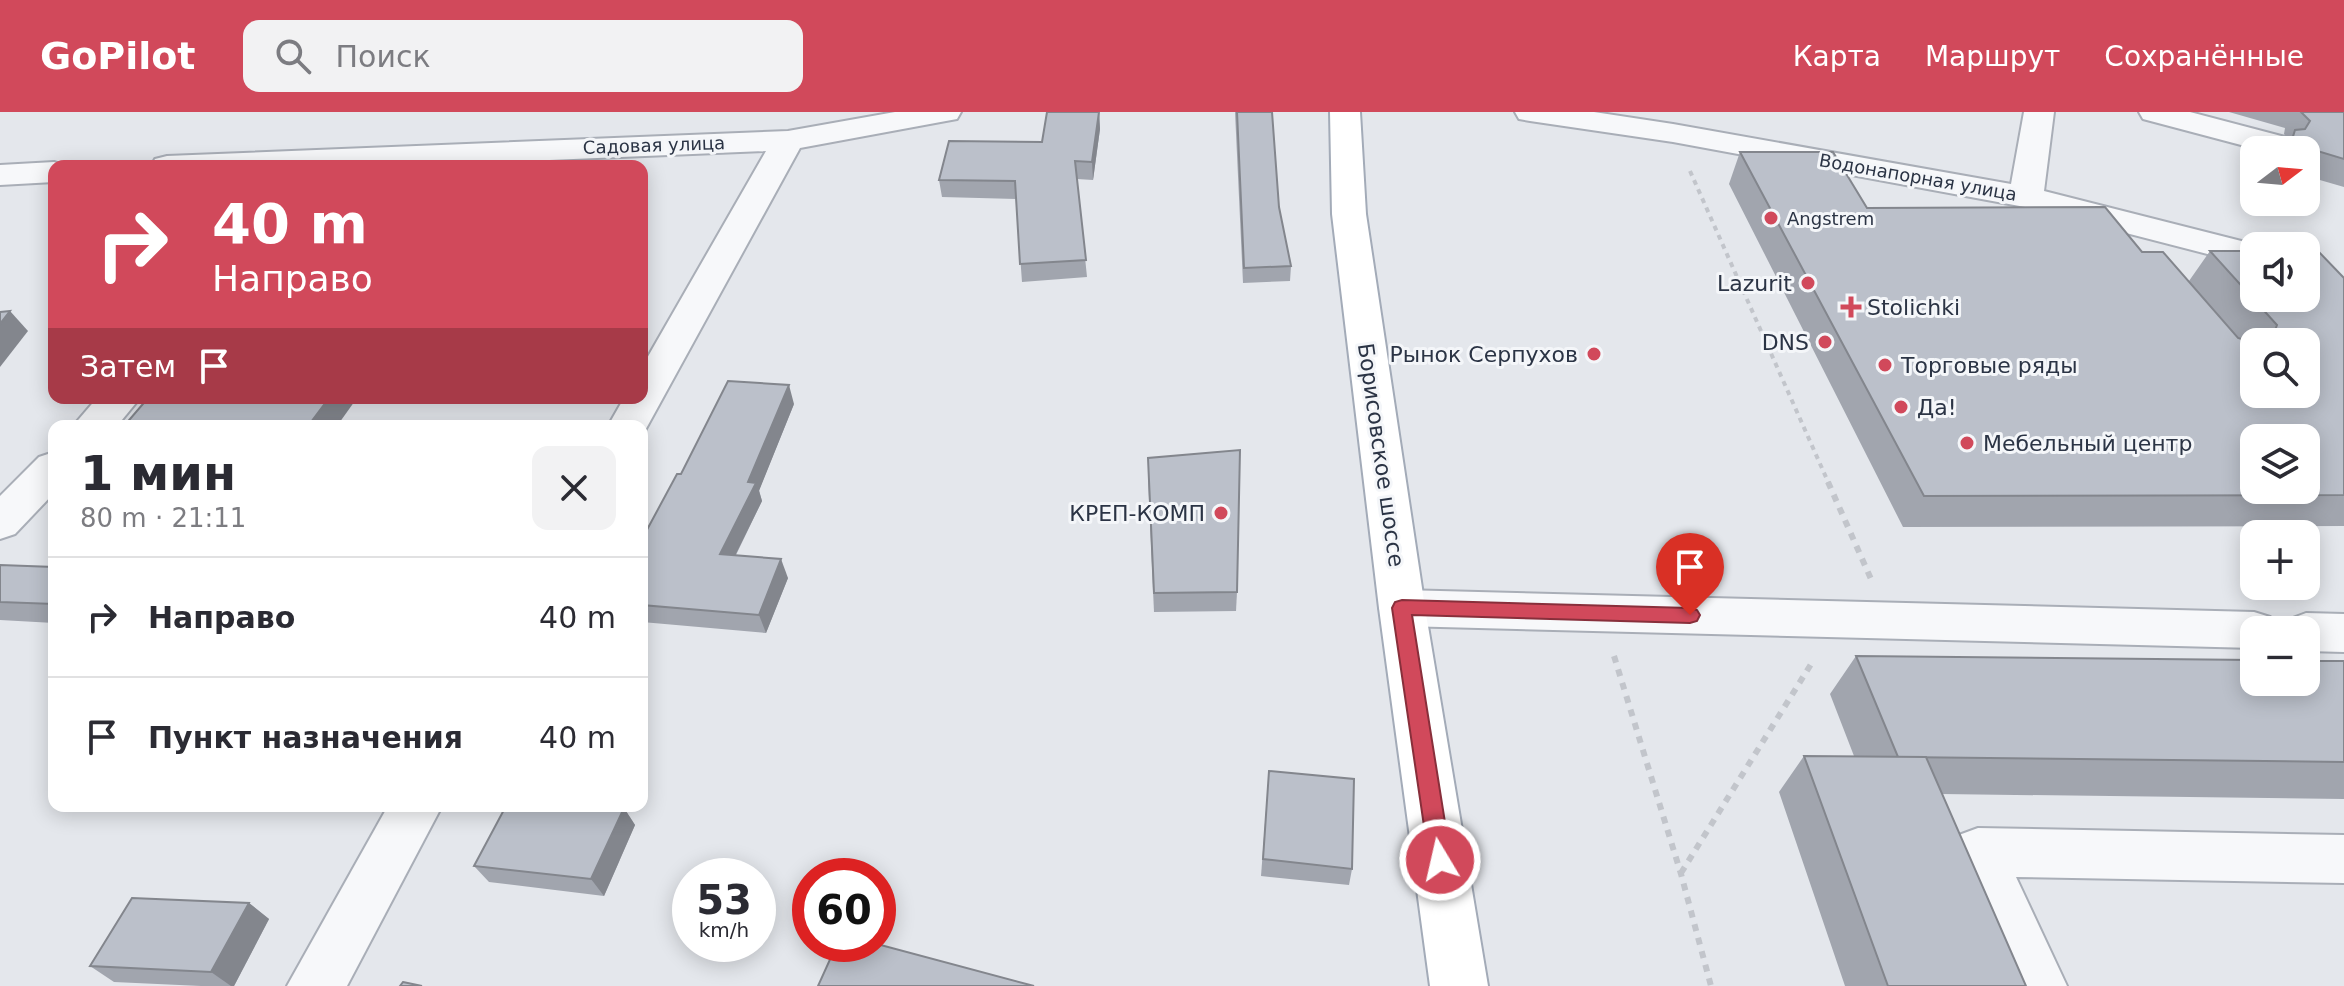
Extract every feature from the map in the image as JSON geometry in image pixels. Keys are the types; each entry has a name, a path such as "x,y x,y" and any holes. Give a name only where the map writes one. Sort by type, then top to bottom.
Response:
{"main road":[{"name":"Борисовское шоссе","path":"1345,112 1349,214 1402,608 1459,986"}],"street":[{"name":"Садовая улица","path":"370,160 788,141 946,112"},
{"name":"Водонапорная улица","path":"1530,112 1570,115 2026,197 2240,251"},
{"path":"2026,197 2039,112"},
{"path":"2154,112 2244,136"},
{"path":"648,390 788,141"},
{"path":"0,175 44,172"},
{"path":"0,201 44,172"},
{"path":"2109,218 2149,265"},
{"path":"99,420 114,404"},
{"path":"0,523 48,473"},
{"path":"1402,608 2240,630"},
{"path":"2320,632 2344,633"},
{"path":"316,986 413,812"},
{"path":"2038,986 1978,852 2344,859"}],"path":[{"path":"1673,133 1888,621"},
{"path":"1601,613 1681,874 1711,986"},
{"path":"1681,874 1839,619"}],"building":[{"path":"1047,112 1099,112 1092,162 1075,161 1086,260 1020,264 1015,181 939,180 949,141 1042,142"},
{"path":"1237,112 1272,112 1279,207 1291,266 1244,268"},
{"path":"2301,112 2344,112 2344,159 2320,152 2320,136 2293,136 2295,130 2305,129 2310,121"},
{"name":"Торговые ряды","path":"1740,152 1833,152 1867,208 2105,207 2142,252 2163,252 2240,339 2240,408 2320,408 2320,328 2276,328 2277,325 2265,312 2320,312 2320,253 2344,278 2344,495 2320,495 2320,424 2240,424 2240,495 1924,496"},
{"name":"Торговые ряды","path":"2210,251 2240,251 2240,284"},
{"path":"10,311 0,324 0,312"},
{"path":"728,381 789,385 748,482 756,483 720,554 781,559 759,615 648,606 648,528 677,474 681,474"},
{"path":"143,404 324,404 312,420 129,420"},
{"path":"1240,450 1237,592 1154,593 1148,458"},
{"path":"0,565 48,567 48,604 0,602"},
{"path":"1856,656 2240,660 2240,696 2320,696 2320,661 2344,661 2344,762 1898,757"},
{"path":"1804,756 1926,757 2026,986 1888,986"},
{"path":"1269,771 1354,779 1352,869 1263,859"},
{"path":"503,812 622,812 591,879 474,866"},
{"path":"132,898 249,903 211,972 90,966"},
{"path":"896,949 1034,986 818,986 829,962 896,962"},
{"path":"403,982 422,986 400,986"}],"place":[{"name":"Angstrem","path":"1771,218"},
{"name":"Lazurit","path":"1808,283"},
{"name":"Stolichki","path":"1851,307"},
{"name":"DNS","path":"1825,342"},
{"name":"Рынок Серпухов","path":"1594,354"},
{"name":"Торговые ряды","path":"1885,365"},
{"name":"Да!","path":"1901,407"},
{"name":"Мебельный центр","path":"1967,443"},
{"name":"КРЕП-КОМП","path":"1221,513"}],"route":[{"path":"1440,860 1402,608 1690,615"}]}
